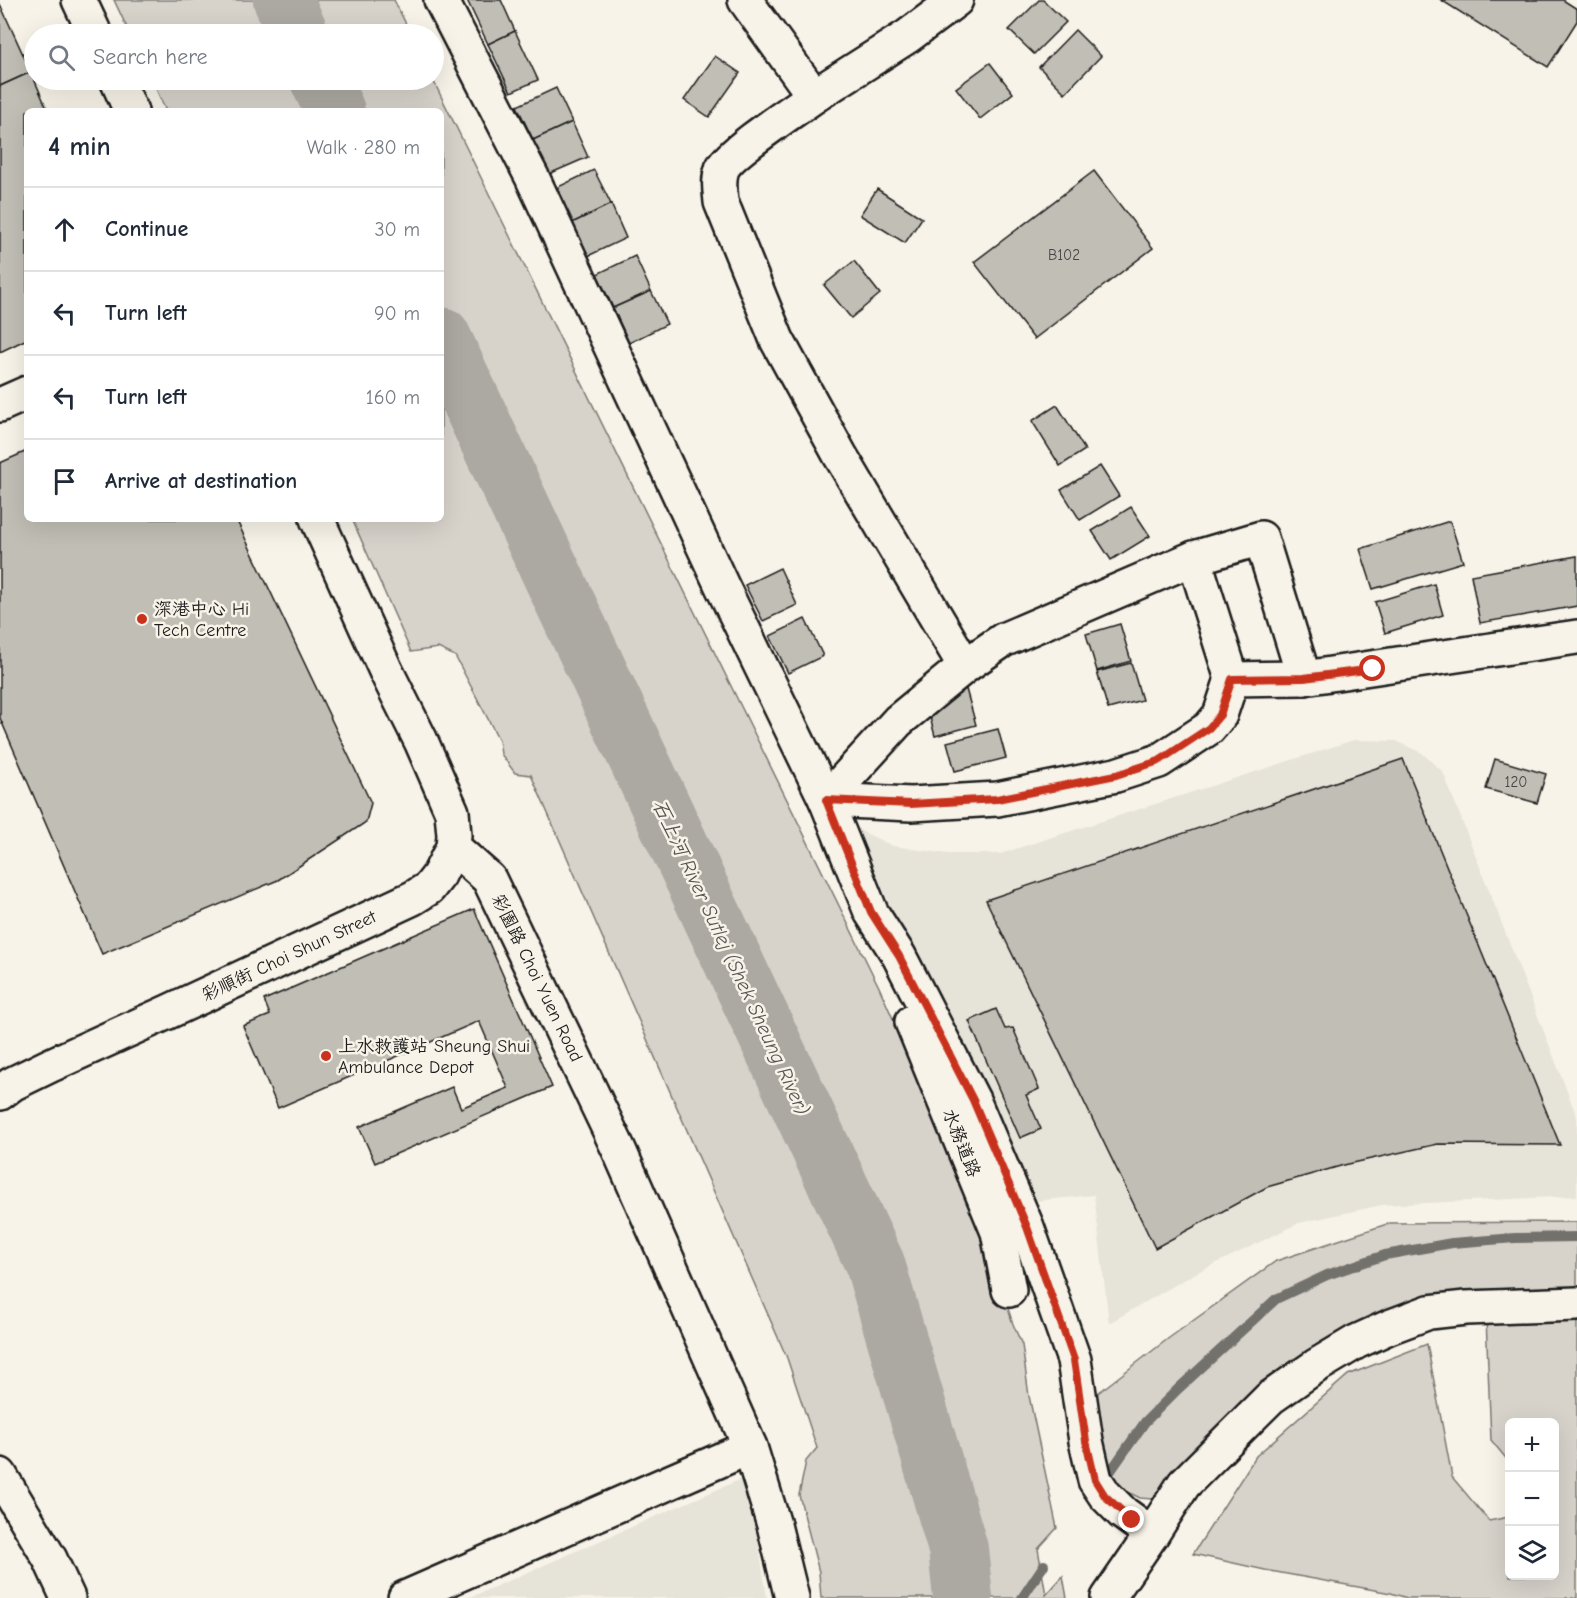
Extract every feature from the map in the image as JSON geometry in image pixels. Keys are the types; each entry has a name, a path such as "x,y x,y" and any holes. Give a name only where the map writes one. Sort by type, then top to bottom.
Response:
{"street":[{"path":"79,0 91,24"},
{"path":"441,0 532,177 722,586 826,800 871,912 899,956 973,1100 1027,1227 1074,1360 1086,1441 1095,1480 1105,1496 1124,1514 1152,1534"},
{"path":"745,0 814,96"},
{"path":"956,0 908,36 814,96 735,154 723,167 719,182 721,202 777,340 840,455 965,666"},
{"path":"122,90 130,108"},
{"path":"0,405 24,394"},
{"path":"318,522 452,812 453,847"},
{"path":"826,800 898,721 965,666 1004,640 1194,558 1261,538 1304,678"},
{"path":"826,800 911,804 997,799 1116,775 1159,761 1209,728 1220,715 1232,679 1194,558"},
{"path":"1232,679 1304,678 1577,638"},
{"name":"彩順街 Choi Shun Street","path":"0,1093 31,1075 413,898 429,888 440,875 453,847"},
{"name":"彩園路 Choi Yuen Road","path":"453,847 489,879 619,1150 750,1447 774,1525 792,1598"},
{"name":"水務道路","path":"871,912 902,998 998,1232 1010,1290"},
{"path":"1108,1598 1184,1484 1270,1398 1316,1366 1356,1342 1429,1312 1466,1308 1577,1304"},
{"path":"408,1597 750,1447"},
{"path":"0,1475 50,1559 68,1598"}],"shaded area":[{"path":"114,0 394,0 406,24 125,24"},
{"path":"157,90 438,90 879,987 972,1197 1013,1324 1022,1345 1029,1396 1057,1528 1038,1549 1046,1595 1063,1576 1067,1598 821,1598 819,1572 799,1495 806,1461 817,1448 787,1358 531,775 515,773 501,754 499,740 455,656 438,648 411,652 353,522 444,522 444,108 165,108"},
{"path":"1354,740 1396,741 1422,753 1443,772 1577,1117 1577,1196 1382,1205 1299,1223 1196,1273 1109,1323 1094,1195 1035,1201 924,983 852,827 893,846 948,854 1000,854"},
{"path":"1577,1222 1577,1293 1388,1310 1152,1499 1140,1498 1120,1488 1108,1471 1094,1396 1169,1338 1276,1261 1390,1223"},
{"path":"1486,1318 1577,1319 1577,1598 1407,1598 1193,1554 1256,1456 1348,1375 1427,1344 1452,1477 1489,1521 1505,1518 1505,1580 1559,1580 1559,1418 1505,1418 1505,1457 1491,1440"},
{"path":"748,1476 767,1598 469,1598"}],"building":[{"path":"467,0 501,0 515,31 488,44"},
{"path":"1039,0 1043,0 1066,22 1034,54 1009,30"},
{"path":"1441,0 1563,0 1577,9 1577,21 1548,67"},
{"path":"0,4 24,57 24,75 0,86"},
{"path":"1075,30 1101,56 1065,93 1039,67"},
{"path":"515,31 538,80 511,92 488,44"},
{"path":"715,56 740,73 709,117 684,100"},
{"path":"990,63 1013,93 980,119 956,88"},
{"path":"24,75 24,90 39,90 47,108 24,108 24,340 0,352 0,86"},
{"path":"556,88 572,122 533,140 517,106"},
{"path":"572,122 588,157 549,174 533,140"},
{"path":"594,170 611,204 572,223 556,188"},
{"path":"1094,171 1153,248 1034,339 974,262"},
{"path":"877,189 922,218 905,243 860,215"},
{"path":"611,204 626,238 588,256 572,223"},
{"path":"635,256 651,291 613,308 597,274"},
{"path":"854,261 880,294 851,318 824,285"},
{"path":"651,291 667,324 629,343 613,308"},
{"path":"1057,405 1085,450 1060,466 1032,421"},
{"name":"深港中心 Hi Tech Centre","path":"24,452 24,522 237,522 371,803 366,822 278,880 102,954 0,718 0,463"},
{"path":"1100,466 1119,496 1080,520 1061,490"},
{"path":"1131,507 1150,536 1111,560 1092,531"},
{"path":"1450,521 1463,562 1373,589 1360,549"},
{"path":"1577,556 1577,606 1480,623 1471,575"},
{"path":"780,568 797,605 763,621 745,585"},
{"path":"1434,584 1443,615 1385,633 1375,602"},
{"path":"805,619 823,656 788,673 770,636"},
{"path":"1120,624 1131,661 1097,671 1086,634"},
{"path":"1131,663 1142,700 1108,709 1097,672"},
{"path":"966,689 976,725 935,736 925,699"},
{"path":"998,729 1006,758 955,771 947,742"},
{"path":"1403,759 1560,1145 1438,1144 1344,1165 1267,1187 1155,1248 986,900"},
{"path":"1495,759 1546,774 1537,803 1486,789"},
{"name":"上水救護站 Sheung Shui Ambulance Depot","path":"474,909 552,1087 375,1163 359,1127 452,1087 461,1108 508,1088 479,1021 278,1108 243,1026 270,1015 264,1000"},
{"path":"996,1009 1005,1029 1013,1028 1039,1089 1026,1095 1041,1129 1020,1138 969,1021"}],"waterway":[{"name":"石上河 River Sutlej (Shek Sheung River)","path":"283,0 294,24"},
{"name":"石上河 River Sutlej (Shek Sheung River)","path":"325,90 334,108"},
{"name":"石上河 River Sutlej (Shek Sheung River)","path":"444,343 875,1264 958,1549 963,1598"},
{"path":"1103,1482 1145,1422 1276,1299 1327,1275 1385,1255 1452,1243 1515,1238 1577,1237"},
{"path":"1022,1598 1044,1565"}],"place":[{"name":"深港中心 Hi Tech Centre","path":"142,619"},
{"name":"上水救護站 Sheung Shui Ambulance Depot","path":"326,1056"}],"route":[{"path":"1132,1520 1105,1496 1095,1480 1086,1441 1074,1360 1027,1227 973,1100 899,956 871,912 826,800 911,804 997,799 1116,775 1159,761 1209,728 1220,715 1232,679 1304,678 1373,669"}]}
